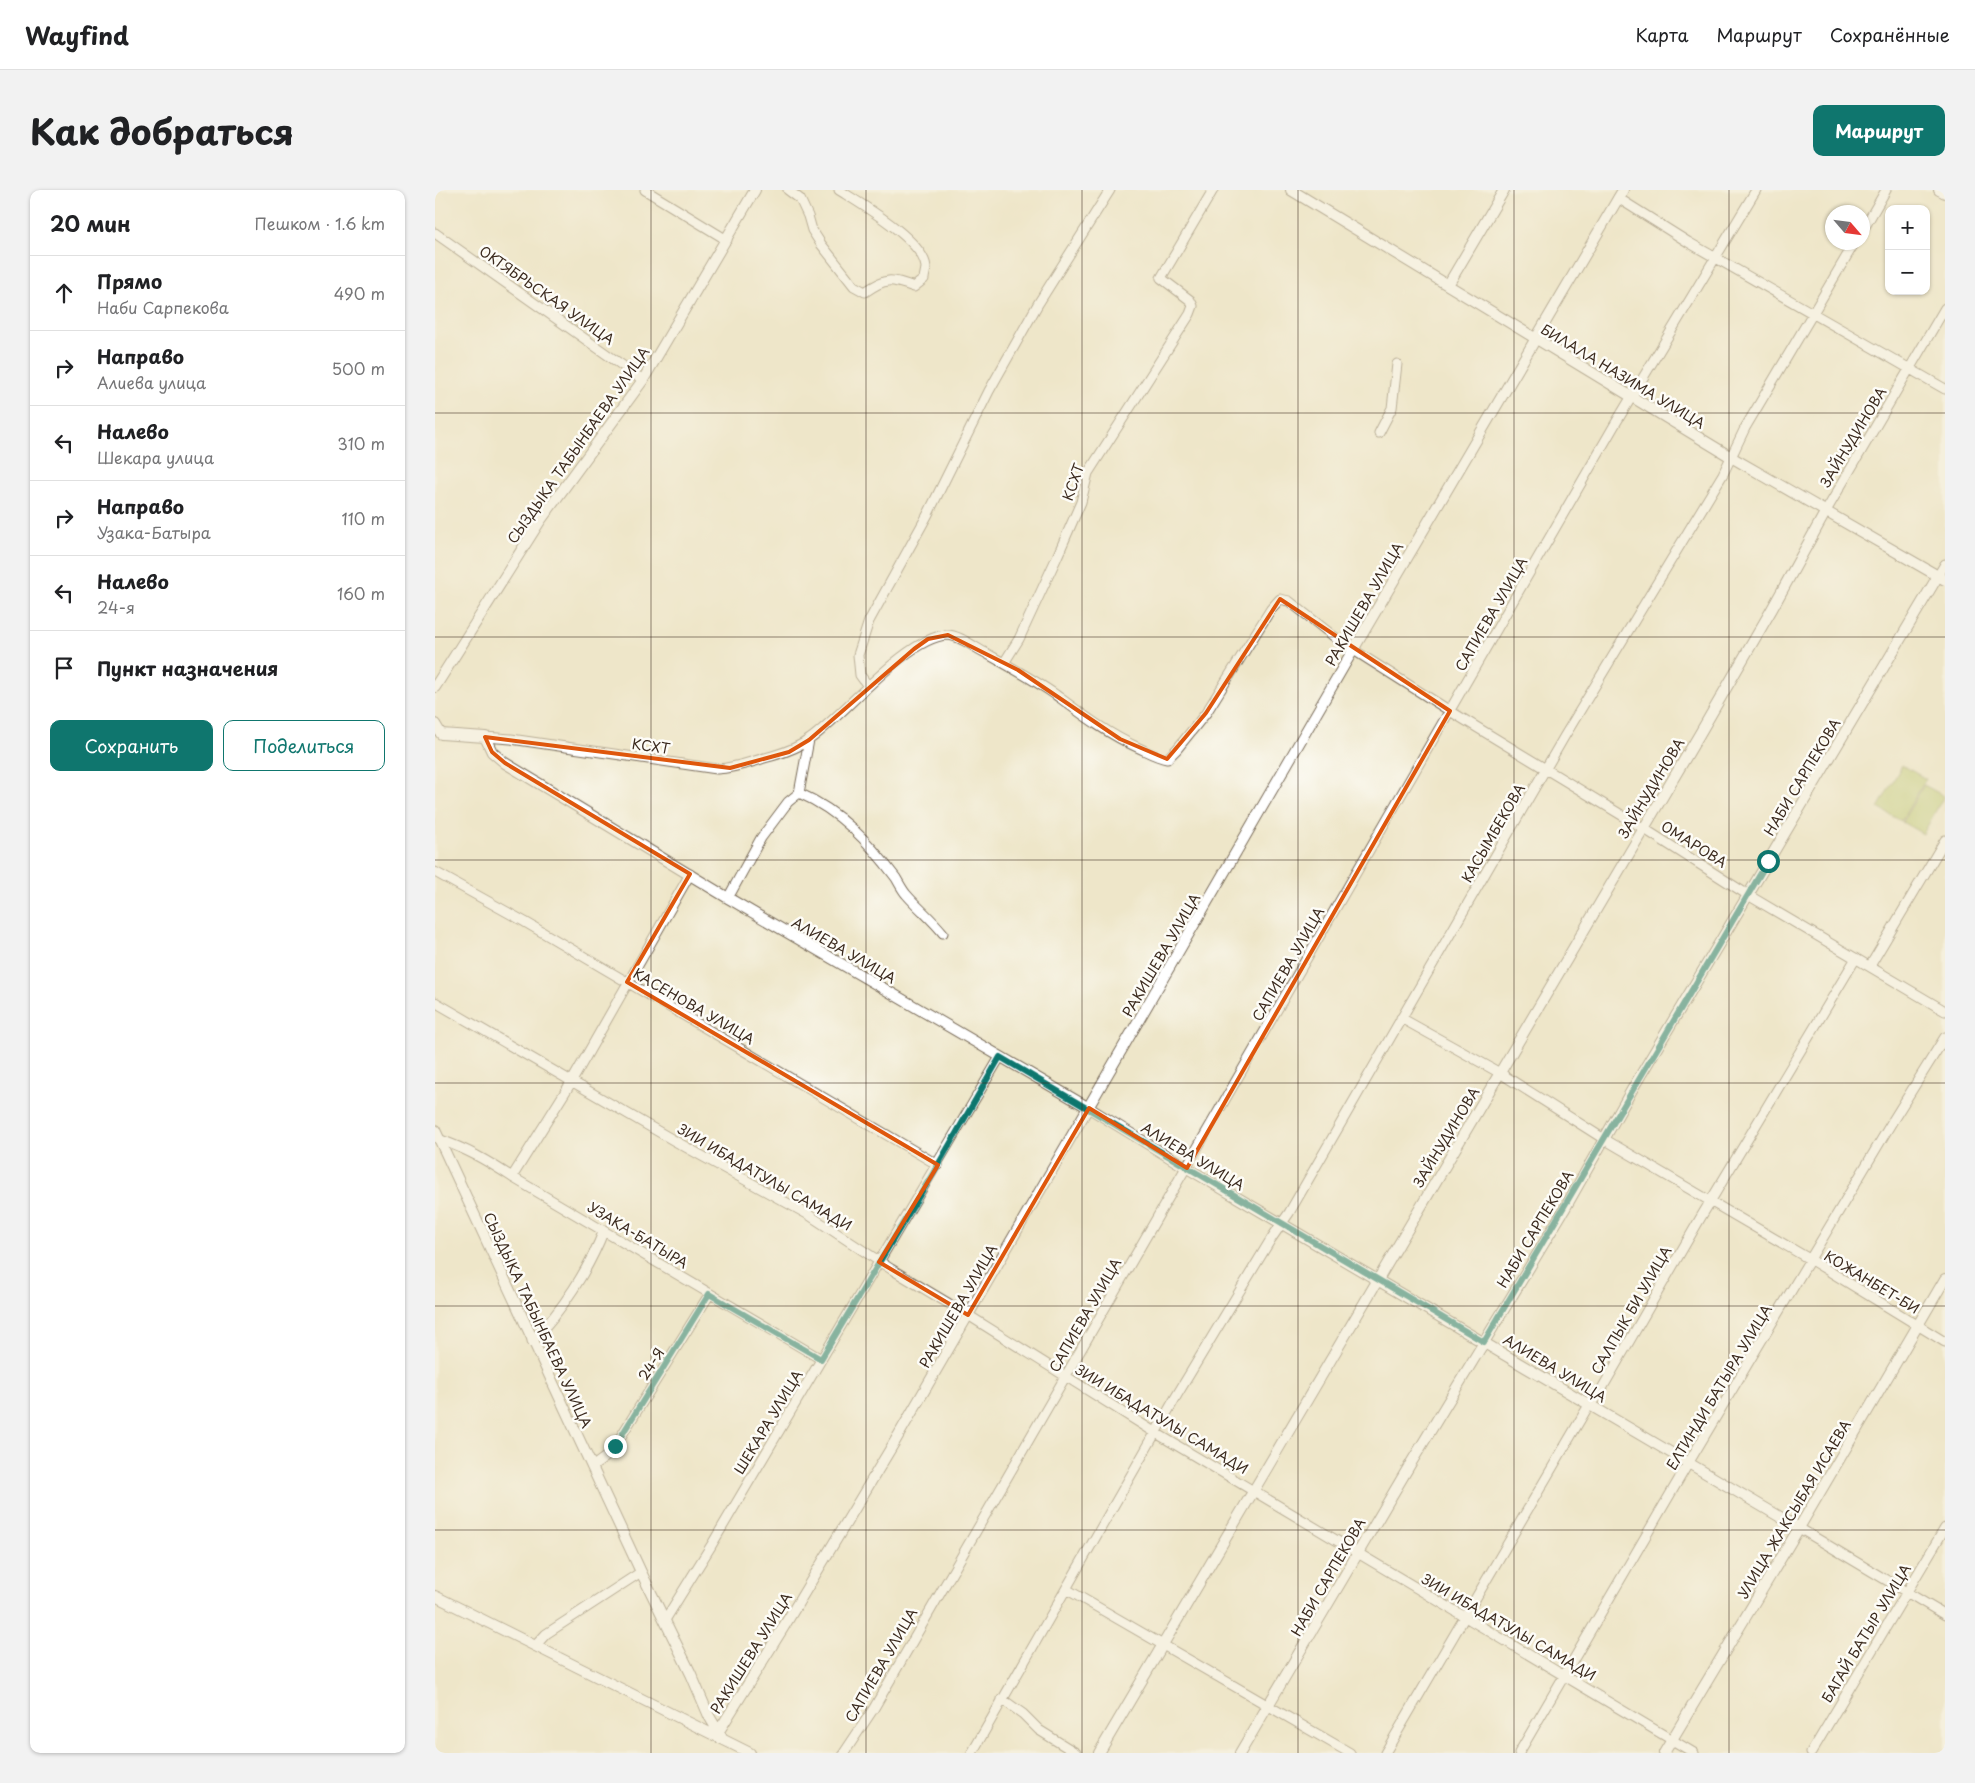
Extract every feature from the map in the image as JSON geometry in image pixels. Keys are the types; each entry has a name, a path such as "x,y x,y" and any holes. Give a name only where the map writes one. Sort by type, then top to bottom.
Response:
{"street":[{"path":"645,190 727,240"},
{"name":"СЫЗДЫКА ТАБЫНБАЕВА УЛИЦА","path":"435,687 540,521 643,380 755,190"},
{"path":"788,190 799,199 808,216 812,230 854,286 865,292 876,284 887,280 915,287 924,279 925,267 908,240 898,230 839,190"},
{"path":"868,686 860,675 858,655 869,621 928,514 989,390 1038,304 1110,190"},
{"name":"КСХТ","path":"485,737 511,739 717,769 730,768 789,752 809,740 868,686 928,639 948,635 960,639 1004,663 1019,639 1057,557 1081,502 1088,473 1190,314 1193,306 1189,300 1161,278 1213,190"},
{"name":"БИЛАЛА НАЗИМА УЛИЦА","path":"1291,190 1448,284 1534,339 1632,395 1731,457 1826,510 1941,578"},
{"path":"1448,284 1504,190"},
{"name":"САПИЕВА УЛИЦА","path":"844,1753 874,1708 1632,395 1756,190"},
{"path":"1870,218 1886,190"},
{"path":"1939,190 1945,193"},
{"path":"1620,194 1688,242 1945,390"},
{"name":"РАКИШЕВА УЛИЦА","path":"720,1735 1089,1108 1353,650 1620,194"},
{"name":"ОКТЯБРЬСКАЯ УЛИЦА","path":"435,233 643,380"},
{"name":"КАСЫМБЕКОВА","path":"972,1753 1208,1342 1281,1224 1546,769 1723,474 1745,428 1850,250"},
{"name":"ЗАЙНУДИНОВА","path":"1099,1753 1772,610 1826,510 1945,308"},
{"path":"1379,433 1392,408 1397,364"},
{"name":"НАБИ САРПЕКОВА","path":"1240,1753 1748,895 1941,578 1945,564"},
{"name":"ОМАРОВА","path":"1004,663 1025,675 1094,724 1158,757 1167,758 1177,749 1206,713 1271,609 1280,599 1289,601 1353,650 1450,712 1643,828 1748,895 1945,1011"},
{"path":"435,724 437,733 485,737"},
{"name":"АЛИЕВА УЛИЦА","path":"485,737 492,752 505,763 728,898 1089,1108 1281,1224 1590,1406 1689,1462 1945,1615"},
{"path":"728,898 761,838 788,802 799,793 809,740"},
{"path":"799,793 834,812 856,831 907,895 933,919 943,933"},
{"path":"1869,966 1945,840"},
{"name":"КАСЕНОВА УЛИЦА","path":"435,872 525,922 938,1165"},
{"path":"511,1177 572,1081 690,874"},
{"name":"САЛПЫК БИ УЛИЦА","path":"1385,1753 1434,1668 1466,1618 1518,1525 1600,1392 1856,958"},
{"name":"ЗИИ ИБАДАТУЛЫ САМАДИ","path":"435,1002 809,1215 879,1262 968,1315 1156,1433 1694,1753"},
{"name":"КОЖАНБЕТ-БИ","path":"1401,1018 1500,1073 1604,1139 1811,1260 1945,1342"},
{"name":"ЕЛТИНДИ БАТЫРА УЛИЦА","path":"1519,1753 1689,1462 1892,1122 1945,1038"},
{"name":"ШЕКАРА УЛИЦА","path":"665,1620 938,1165 1000,1057"},
{"name":"СЫЗДЫКА ТАБЫНБАЕВА УЛИЦА","path":"437,1135 641,1572 709,1716 720,1735"},
{"name":"УЗАКА-БАТЫРА","path":"437,1135 463,1148 604,1230 821,1359"},
{"path":"533,1341 563,1306 604,1230"},
{"name":"УЛИЦА ЖАКСЫБАЯ ИСАЕВА","path":"1664,1753 1945,1279"},
{"name":"24-Я","path":"592,1467 607,1456 615,1446 709,1294"},
{"name":"БАГАЙ БАТЫР УЛИЦА","path":"1811,1753 1945,1528"},
{"path":"535,1646 546,1634 641,1572"},
{"path":"1066,1589 1350,1753"},
{"path":"435,1596 720,1735 750,1753"},
{"path":"1003,1699 1023,1714 1039,1730 1076,1753"}],"highlighted area":[{"path":"1280,599 1450,711 1187,1168 1089,1108 968,1315 879,1262 938,1165 627,982 690,874 505,763 492,752 485,737 730,768 789,752 809,740 914,649 928,639 948,635 1018,670 1120,739 1167,759 1206,713"}],"green space":[{"path":"1902,765 1926,779 1901,821 1878,808"},
{"path":"1924,785 1944,796 1923,834 1902,822"}],"route":[{"path":"615,1446 709,1294 821,1359 938,1165 1000,1057 1484,1342 1564,1210 1633,1088 1768,861"}]}
